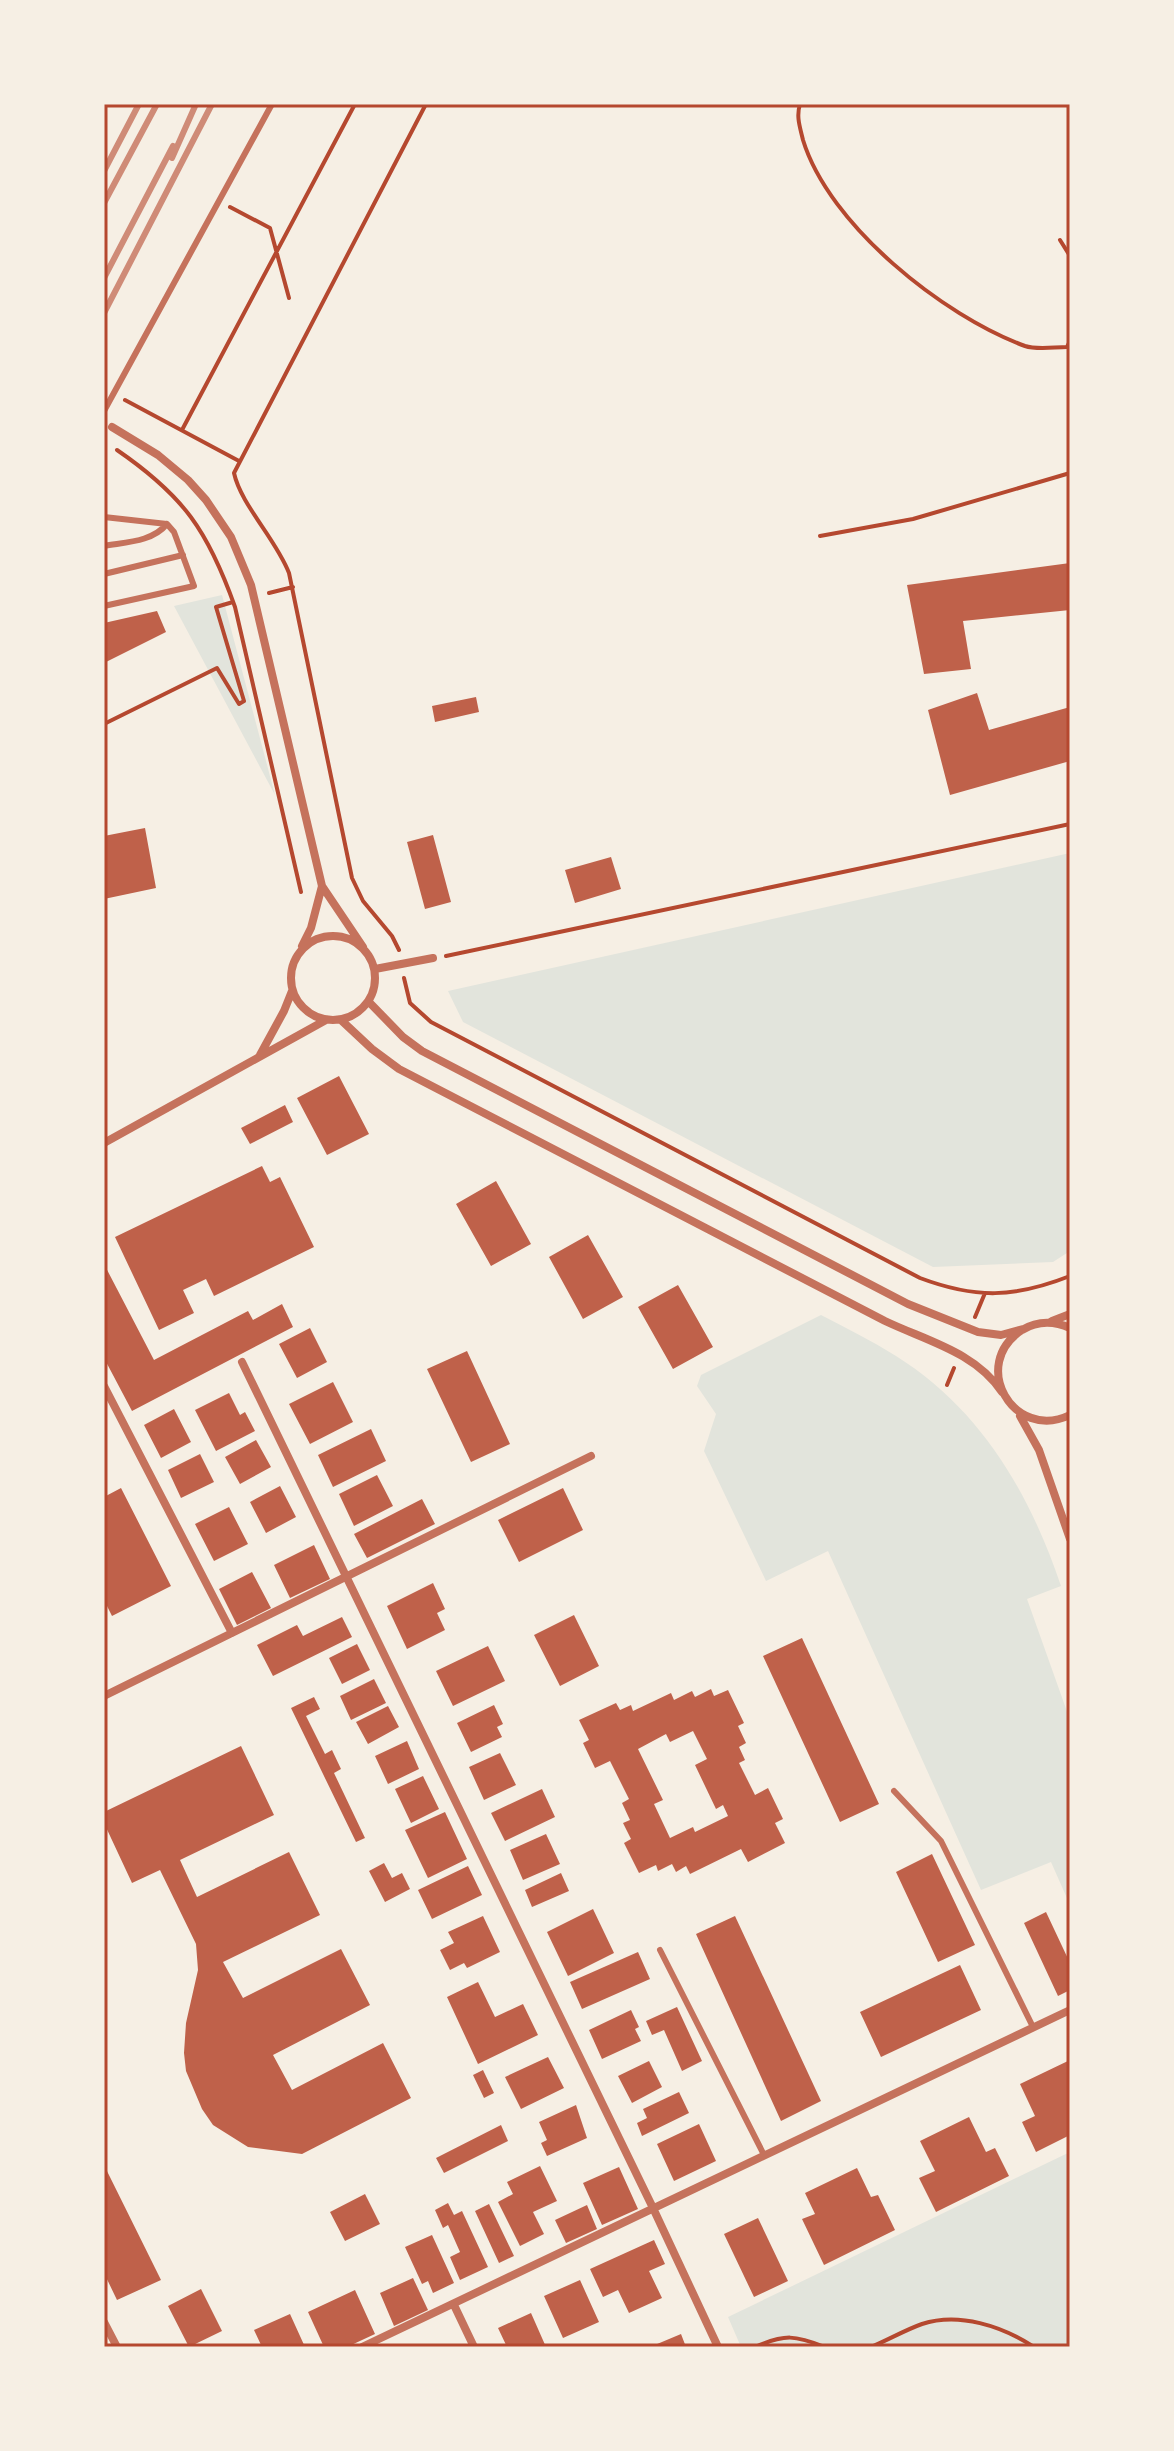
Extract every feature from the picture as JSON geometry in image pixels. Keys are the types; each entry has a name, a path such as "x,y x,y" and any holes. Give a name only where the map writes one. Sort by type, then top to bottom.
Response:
{"street":[{"path":"112,427 165,460 195,486 227,530 239,553 251,585 322,886 375,969 368,1001 357,1013 341,1020 326,1020 311,1015 299,1005 290,977 292,963 311,928 322,886"},
{"path":"300,951 313,940 331,935 348,938 363,947"},
{"path":"375,969 433,958"},
{"path":"260,1056 292,991"},
{"path":"368,1001 403,1037 422,1051 908,1304 978,1332 1001,1335 1070,1314"},
{"path":"104,1143 326,1020"},
{"path":"341,1020 399,1069 885,1321 966,1357 986,1372 1015,1408 1035,1440 1070,1539"},
{"path":"1044,1323 1070,1328"},
{"path":"1002,1392 998,1373 1000,1357 1009,1341 1023,1329"},
{"path":"242,1362 718,2347"},
{"path":"104,1386 232,1633"},
{"path":"1015,1408 1040,1421 1054,1421 1070,1415"},
{"path":"104,1696 591,1456"},
{"path":"362,2347 1070,2010"},
{"path":"454,2305 474,2347"},
{"path":"104,2322 117,2347"}],"lane":[{"path":"104,411 272,104"},
{"path":"104,517 167,524 174,532 194,586 104,606"},
{"path":"104,546 150,538 160,533 167,524"},
{"path":"104,574 183,555"},
{"path":"894,1791 941,1841 1033,2027"},
{"path":"660,1950 764,2155"}],"path":[{"path":"182,430 355,104"},
{"path":"426,104 234,470 237,484 277,545 289,573 352,878 363,901 392,936 403,963 405,991 410,1003 434,1024 920,1278 955,1290 985,1293 1019,1292 1070,1276"},
{"path":"800,104 798,123 807,153 826,190 858,230 897,266 956,313 1028,347 1067,347 1070,341"},
{"path":"219,201 270,228 289,298"},
{"path":"1060,240 1070,256"},
{"path":"113,394 239,461"},
{"path":"117,450 181,503 200,528 219,564 235,607 301,892"},
{"path":"820,536 913,519 1070,473"},
{"path":"104,724 217,668 239,704 244,701 216,607"},
{"path":"433,958 1070,824"},
{"path":"975,1318 985,1293"},
{"path":"947,1385 955,1366"},
{"path":"871,2347 921,2324 950,2318 992,2327 1017,2336 1034,2347"},
{"path":"755,2347 773,2339 800,2337 825,2347"}],"shaded area":[{"path":"222,595 226,610 275,795 174,606"},
{"path":"1070,853 1070,1251 1053,1262 933,1267 463,1022 448,991"},
{"path":"821,1315 896,1356 953,1401 999,1456 1018,1487 1048,1552 1061,1586 1027,1599 1070,1720 1070,1905 1051,1862 981,1890 828,1551 766,1581 704,1451 716,1414 697,1386 701,1375"},
{"path":"1070,2152 1070,2347 741,2347 728,2317"}],"building":[{"path":"1070,563 1070,610 963,621 971,669 924,674 907,585"},
{"path":"157,611 166,632 104,663 104,623"},
{"path":"977,693 989,730 1070,707 1070,761 950,795 928,710"},
{"path":"476,697 479,712 435,722 432,706"},
{"path":"145,828 156,888 104,899 104,836"},
{"path":"433,835 451,902 425,909 407,842"},
{"path":"611,857 621,889 575,903 565,870"},
{"path":"339,1076 369,1134 327,1155 297,1098"},
{"path":"285,1105 293,1122 250,1144 241,1128"},
{"path":"262,1166 270,1182 280,1177 314,1247 214,1296 206,1279 183,1290 194,1313 159,1330 115,1237"},
{"path":"496,1181 531,1244 491,1266 456,1204"},
{"path":"588,1235 623,1297 583,1319 549,1257"},
{"path":"104,1264 154,1360 248,1311 253,1320 282,1304 293,1327 132,1411 104,1358"},
{"path":"678,1285 713,1347 673,1369 638,1307"},
{"path":"310,1328 327,1362 297,1378 279,1344"},
{"path":"467,1351 510,1444 471,1462 427,1369"},
{"path":"333,1382 353,1422 310,1444 289,1404"},
{"path":"229,1393 240,1415 245,1412 255,1431 216,1451 195,1410"},
{"path":"174,1409 191,1442 161,1458 144,1425"},
{"path":"371,1429 386,1461 333,1487 318,1455"},
{"path":"256,1440 271,1467 240,1484 225,1457"},
{"path":"200,1454 214,1482 181,1498 168,1470"},
{"path":"377,1475 393,1506 354,1526 339,1494"},
{"path":"280,1486 296,1517 266,1533 250,1502"},
{"path":"121,1488 171,1586 112,1616 104,1600 104,1497"},
{"path":"563,1488 583,1530 519,1562 498,1520"},
{"path":"422,1499 435,1524 367,1558 354,1534"},
{"path":"229,1507 248,1544 214,1561 195,1524"},
{"path":"314,1545 330,1579 290,1598 274,1565"},
{"path":"252,1572 271,1608 237,1625 219,1589"},
{"path":"433,1583 445,1609 437,1613 445,1630 407,1649 387,1606"},
{"path":"574,1615 599,1666 560,1686 534,1635"},
{"path":"342,1617 352,1637 273,1676 257,1645 297,1625 303,1636"},
{"path":"802,1638 879,1804 840,1822 763,1656"},
{"path":"357,1644 370,1670 342,1684 329,1658"},
{"path":"488,1646 505,1681 453,1706 436,1671"},
{"path":"374,1679 386,1703 351,1720 340,1696"},
{"path":"711,1689 714,1696 728,1690 744,1723 738,1726 746,1743 739,1747 745,1760 739,1763 755,1795 768,1788 783,1819 775,1823 785,1843 748,1862 741,1849 690,1874 686,1866 676,1872 672,1864 658,1871 656,1865 639,1873 624,1843 631,1839 623,1823 630,1820 622,1803 629,1799 610,1761 595,1768 583,1743 589,1740 579,1720 616,1703 620,1710 631,1705 633,1711 671,1693 674,1700 692,1691 695,1697","holes":["693,1731 707,1759 695,1765 716,1809 723,1805 728,1816 695,1832 693,1827 670,1838 654,1804 663,1800 638,1749 666,1734 670,1742"]},
{"path":"314,1697 320,1709 306,1716 325,1754 332,1750 341,1769 334,1773 365,1838 356,1842 291,1708"},
{"path":"494,1705 503,1724 497,1727 502,1737 471,1752 457,1723"},
{"path":"388,1706 399,1727 368,1744 356,1722"},
{"path":"407,1741 419,1769 388,1784 375,1756"},
{"path":"241,1746 274,1815 180,1860 197,1897 289,1852 320,1915 223,1962 243,1998 341,1949 370,2005 273,2055 292,2090 383,2043 411,2098 302,2154 248,2147 213,2125 202,2109 186,2071 184,2053 186,2023 198,1970 196,1944 160,1870 132,1883 104,1823 104,1812"},
{"path":"500,1753 516,1785 484,1800 469,1767"},
{"path":"423,1776 439,1809 411,1823 395,1789"},
{"path":"542,1789 555,1817 505,1841 491,1813"},
{"path":"445,1812 467,1859 428,1878 405,1830"},
{"path":"546,1834 560,1864 523,1880 510,1850"},
{"path":"932,1854 975,1945 938,1962 896,1872"},
{"path":"384,1863 392,1878 402,1873 410,1889 385,1902 369,1871"},
{"path":"468,1866 482,1895 432,1919 418,1890"},
{"path":"561,1873 569,1891 532,1907 525,1890"},
{"path":"593,1909 614,1953 568,1976 547,1932"},
{"path":"1046,1912 1070,1963 1070,1990 1058,1996 1024,1923"},
{"path":"483,1916 500,1952 467,1968 464,1963 450,1970 440,1950 454,1943 448,1932"},
{"path":"735,1916 821,2101 781,2121 696,1934"},
{"path":"638,1952 650,1979 582,2009 570,1982"},
{"path":"960,1965 981,2010 881,2057 860,2012"},
{"path":"478,1982 495,2017 523,2004 538,2035 478,2064 447,1997"},
{"path":"677,2007 702,2061 682,2071 664,2030 652,2035 646,2021"},
{"path":"631,2010 641,2041 602,2059 589,2030"},
{"path":"548,2057 564,2088 521,2109 505,2077"},
{"path":"1070,2060 1070,2135 1036,2152 1022,2122 1035,2116 1020,2084"},
{"path":"649,2061 662,2087 632,2103 618,2076"},
{"path":"483,2070 494,2093 484,2098 473,2075"},
{"path":"679,2092 689,2113 642,2136 637,2123 647,2118 643,2109"},
{"path":"576,2105 587,2138 547,2156 541,2143 547,2140 539,2122"},
{"path":"969,2117 986,2152 995,2148 1009,2176 936,2212 919,2178 935,2171 920,2141"},
{"path":"699,2124 716,2161 674,2181 657,2144"},
{"path":"501,2125 508,2141 444,2173 436,2158"},
{"path":"104,2165 161,2280 117,2300 104,2273"},
{"path":"540,2166 557,2201 533,2212 544,2234 520,2246 498,2202 513,2194 507,2182"},
{"path":"619,2167 638,2209 602,2225 583,2183"},
{"path":"857,2168 871,2197 878,2195 895,2230 824,2265 802,2219 815,2214 805,2193"},
{"path":"365,2194 380,2224 345,2241 330,2212"},
{"path":"448,2203 454,2215 462,2211 488,2267 460,2280 450,2257 460,2252 448,2225 443,2228 435,2210"},
{"path":"489,2204 514,2256 499,2263 475,2211"},
{"path":"587,2205 597,2229 566,2243 555,2220"},
{"path":"758,2218 788,2281 754,2297 724,2234"},
{"path":"432,2235 454,2283 433,2293 428,2281 422,2284 405,2247"},
{"path":"654,2240 665,2264 649,2271 662,2298 629,2313 618,2290 603,2297 590,2269"},
{"path":"413,2278 428,2310 394,2326 380,2293"},
{"path":"580,2280 599,2322 563,2338 544,2296"},
{"path":"201,2289 222,2331 189,2347 168,2306"},
{"path":"355,2290 375,2334 347,2347 324,2347 308,2312"},
{"path":"531,2313 546,2347 507,2347 498,2328"},
{"path":"290,2314 305,2347 262,2347 254,2330"},
{"path":"681,2334 686,2347 650,2347"}],"railway":[{"path":"104,171 139,104"},
{"path":"104,203 157,104"},
{"path":"172,158 196,104"},
{"path":"104,313 212,104"},
{"path":"104,278 173,146"}]}
